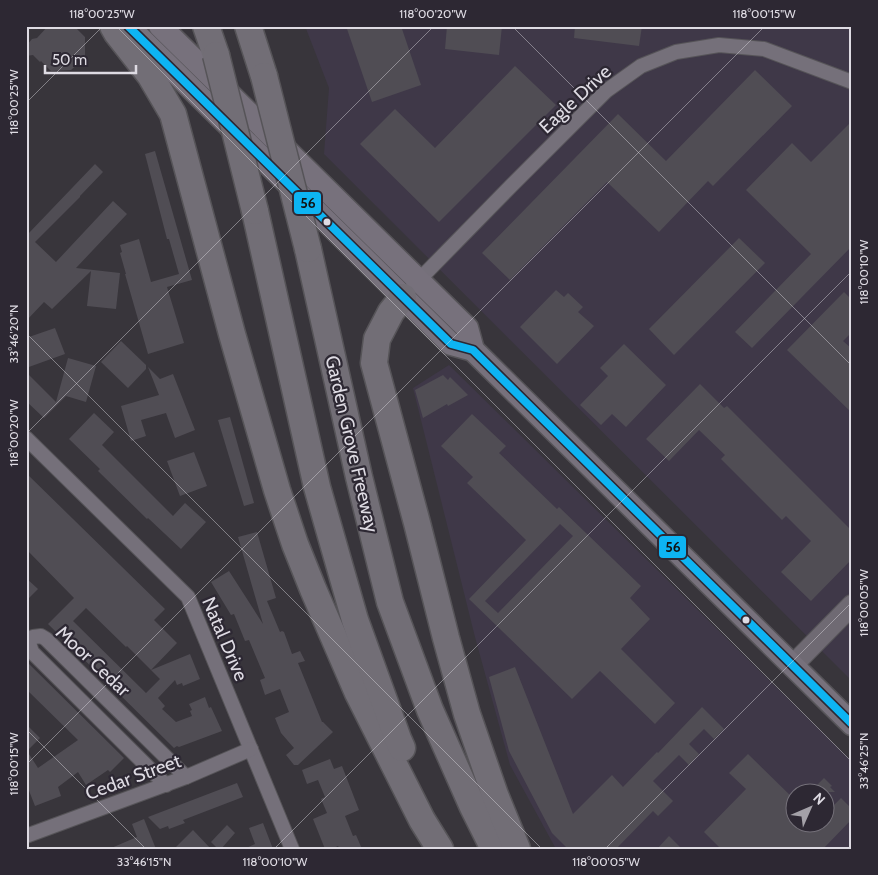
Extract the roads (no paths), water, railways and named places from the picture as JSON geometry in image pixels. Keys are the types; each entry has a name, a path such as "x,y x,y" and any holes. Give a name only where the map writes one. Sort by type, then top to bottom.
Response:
{"highway":[{"path":"113,26 116,33 150,75 172,114 261,435 294,544 358,693 422,820 440,849"},
{"path":"206,26 216,55 255,212 317,487 355,620 398,739 451,849"},
{"name":"Garden Grove Freeway","path":"248,26 264,76 308,249 359,477 390,602 430,710 473,807 494,849"},
{"path":"410,289 391,312 377,339 374,363 467,714 495,795 517,849"}],"main road":[{"path":"128,26 410,289"},
{"path":"160,26 410,289 451,344 474,350 852,724"}],"street":[{"name":"Eagle Drive","path":"410,289 606,91 641,66 676,52 719,45 764,49 852,82"},
{"name":"Natal Drive","path":"26,438 188,597 292,849"},
{"path":"792,666 852,605"},
{"name":"Moor Cedar","path":"166,785 32,652 28,643 34,637 41,636 46,639 186,778"},
{"name":"Cedar Street","path":"26,836 186,778 251,750"}]}
